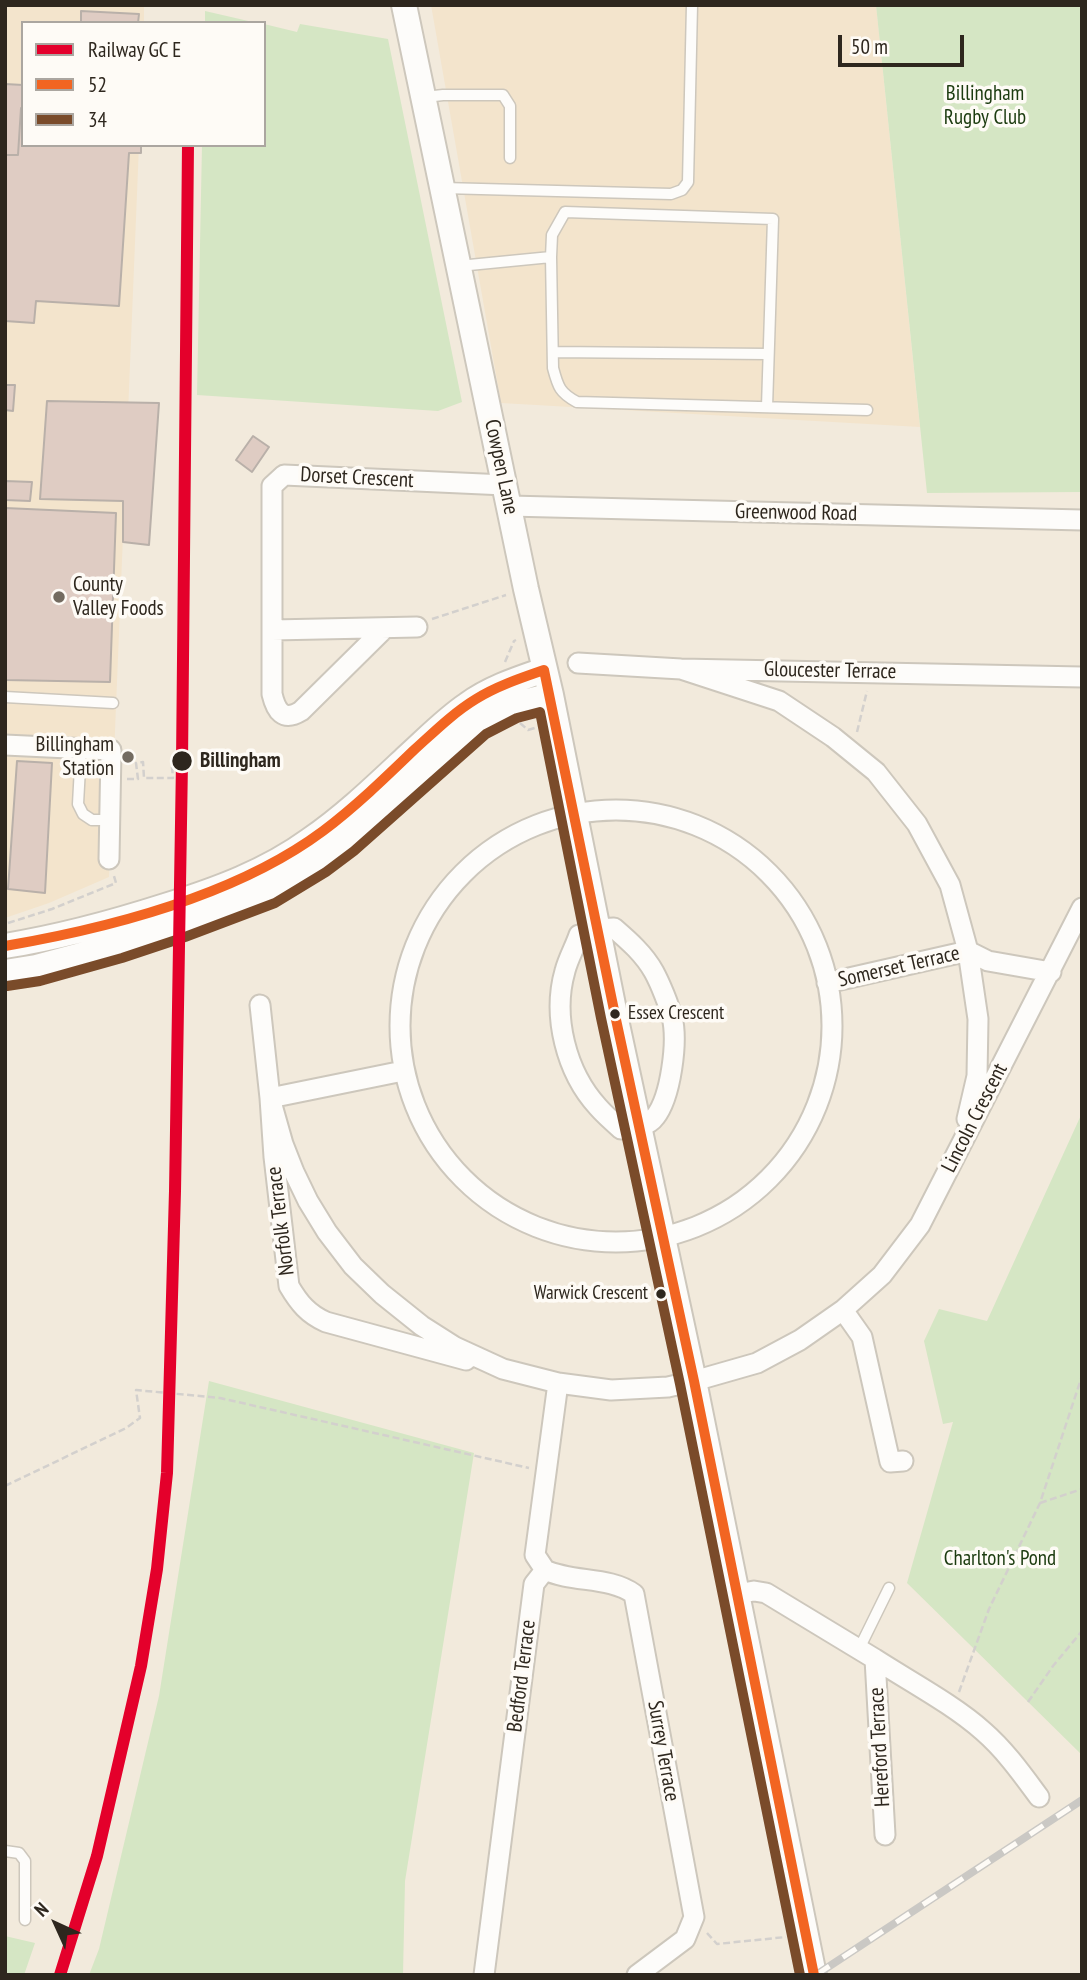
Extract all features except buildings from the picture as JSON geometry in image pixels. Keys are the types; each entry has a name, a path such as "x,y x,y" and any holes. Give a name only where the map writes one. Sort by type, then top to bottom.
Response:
{"street":[{"name":"Cowpen Lane","path":"404,5 694,1381 814,1975"},
{"name":"Dorset Crescent","path":"385,628 301,711 293,716 284,715 276,708 272,694 272,486 284,475 507,495"},
{"name":"Greenwood Road","path":"507,495 1082,520"},
{"path":"272,630 417,627"},
{"name":"Gloucester Terrace","path":"578,663 681,668 1082,677"},
{"path":"681,668 779,701 833,737 876,772 918,824 950,885 968,951 978,1019 977,1076 960,1147"},
{"path":"223,897 318,834 367,794 447,719 505,684 544,670"},
{"path":"779,701 788,670"},
{"path":"5,972 36,967 119,933 223,897 269,890 319,860 384,808 478,722 512,705 551,695"},
{"path":"5,745 111,750 109,859"},
{"path":"639,811 684,822 732,843 767,870 802,914 819,952 827,983 834,1021 831,1066 817,1112 796,1151 767,1185 736,1206 688,1231 663,1237 631,1242 594,1243 546,1231 506,1212 479,1194 456,1172 421,1119 403,1071 400,1009 405,977 413,948 428,918 447,890 473,863 498,843 524,828 573,813 639,811"},
{"name":"Lincoln Crescent","path":"694,1381 757,1363 800,1340 843,1310 882,1275 920,1225 1082,908"},
{"path":"614,928 634,945 654,972 672,1018 673,1065 665,1098 655,1118 640,1127 621,1129 597,1106 581,1083 567,1054 560,1014 565,972 579,935 598,929 614,928"},
{"path":"5,946 119,933"},
{"name":"Somerset Terrace","path":"827,983 968,951 988,961 1051,972"},
{"path":"260,1005 270,1098 283,1144 307,1201 354,1266 382,1294 422,1326 455,1347 503,1369 558,1384 611,1390 668,1387 694,1381"},
{"path":"270,1098 403,1071"},
{"name":"Norfolk Terrace","path":"270,1098 289,1286 299,1303 312,1316 326,1322 503,1369"},
{"path":"843,1310 862,1336 890,1462 903,1461"},
{"path":"545,1570 535,1555 558,1384"},
{"name":"Surrey Terrace","path":"545,1570 558,1576 623,1586 634,1594 694,1917"},
{"name":"Bedford Terrace","path":"484,1975 534,1584 545,1570"},
{"name":"Hereford Terrace","path":"737,1594 754,1591 766,1593 953,1709 982,1730 1004,1752 1039,1797"},
{"name":"Hereford Terrace","path":"867,1654 885,1835"},
{"path":"637,1975 685,1939 694,1917"}],"lane":[{"path":"442,188 671,194 682,190 688,182 692,5"},
{"path":"423,98 443,95 503,95 510,106 510,158"},
{"path":"767,407 773,219 565,212 552,235 551,257 553,368 564,395 577,402 867,410"},
{"path":"458,267 551,257"},
{"path":"553,352 767,354"},
{"path":"5,697 113,703"},
{"path":"81,749 78,804 83,814 92,820 110,820"},
{"path":"867,1654 889,1588"},
{"path":"5,1851 19,1853 25,1861 26,1920"}],"path":[{"path":"417,627 426,621 526,589"},
{"path":"851,752 872,672"},
{"path":"138,779 136,763 143,762 144,778 173,778 172,767"},
{"path":"5,924 52,909 116,883"},
{"path":"953,1709 989,1609 1040,1503 1082,1376"},
{"path":"5,1486 126,1428 140,1418 136,1390 219,1398 545,1471"},
{"path":"1040,1503 1082,1489"},
{"path":"1028,1702 1082,1631"},
{"path":"694,1917 717,1944 779,1939"}],"shaded area":[{"path":"5,5 144,5 144,21 21,21 21,147 139,147 109,877 49,903 5,918"},
{"path":"431,5 876,5 920,427 501,403"}],"green space":[{"name":"Billingham Rugby Club","path":"876,5 1082,5 1082,492 927,493"},
{"path":"205,11 248,21 205,21"},
{"path":"266,24 297,32 300,24 388,39 462,402 438,411 197,395 202,147 266,147"},
{"name":"Charlton's Pond","path":"1082,1113 1082,1755 907,1583 953,1422 943,1424 924,1341 939,1309 987,1321"},
{"path":"209,1381 474,1453 405,1881 403,1975 89,1975 99,1949 159,1696"},
{"path":"5,1936 35,1943 24,1975 5,1975"}],"railway":[{"path":"816,1975 1082,1800"}],"transit line":[{"path":"60,1975 97,1856 141,1666 157,1569 167,1473 182,762 188,147"},
{"name":"52","path":"5,946 129,919 212,891 252,873 289,854 335,822 468,704 501,686 544,670 694,1381 814,1975"},
{"name":"34","path":"7,986 40,981 122,958 275,903 326,872 354,851 486,734 517,718 540,712 800,1975"}],"place":[{"name":"County Valley Foods","path":"59,597"},
{"name":"Billingham Station","path":"128,757"},
{"name":"Billingham","path":"182,761"},
{"name":"Essex Crescent","path":"615,1014"},
{"name":"Warwick Crescent","path":"661,1294"}]}
